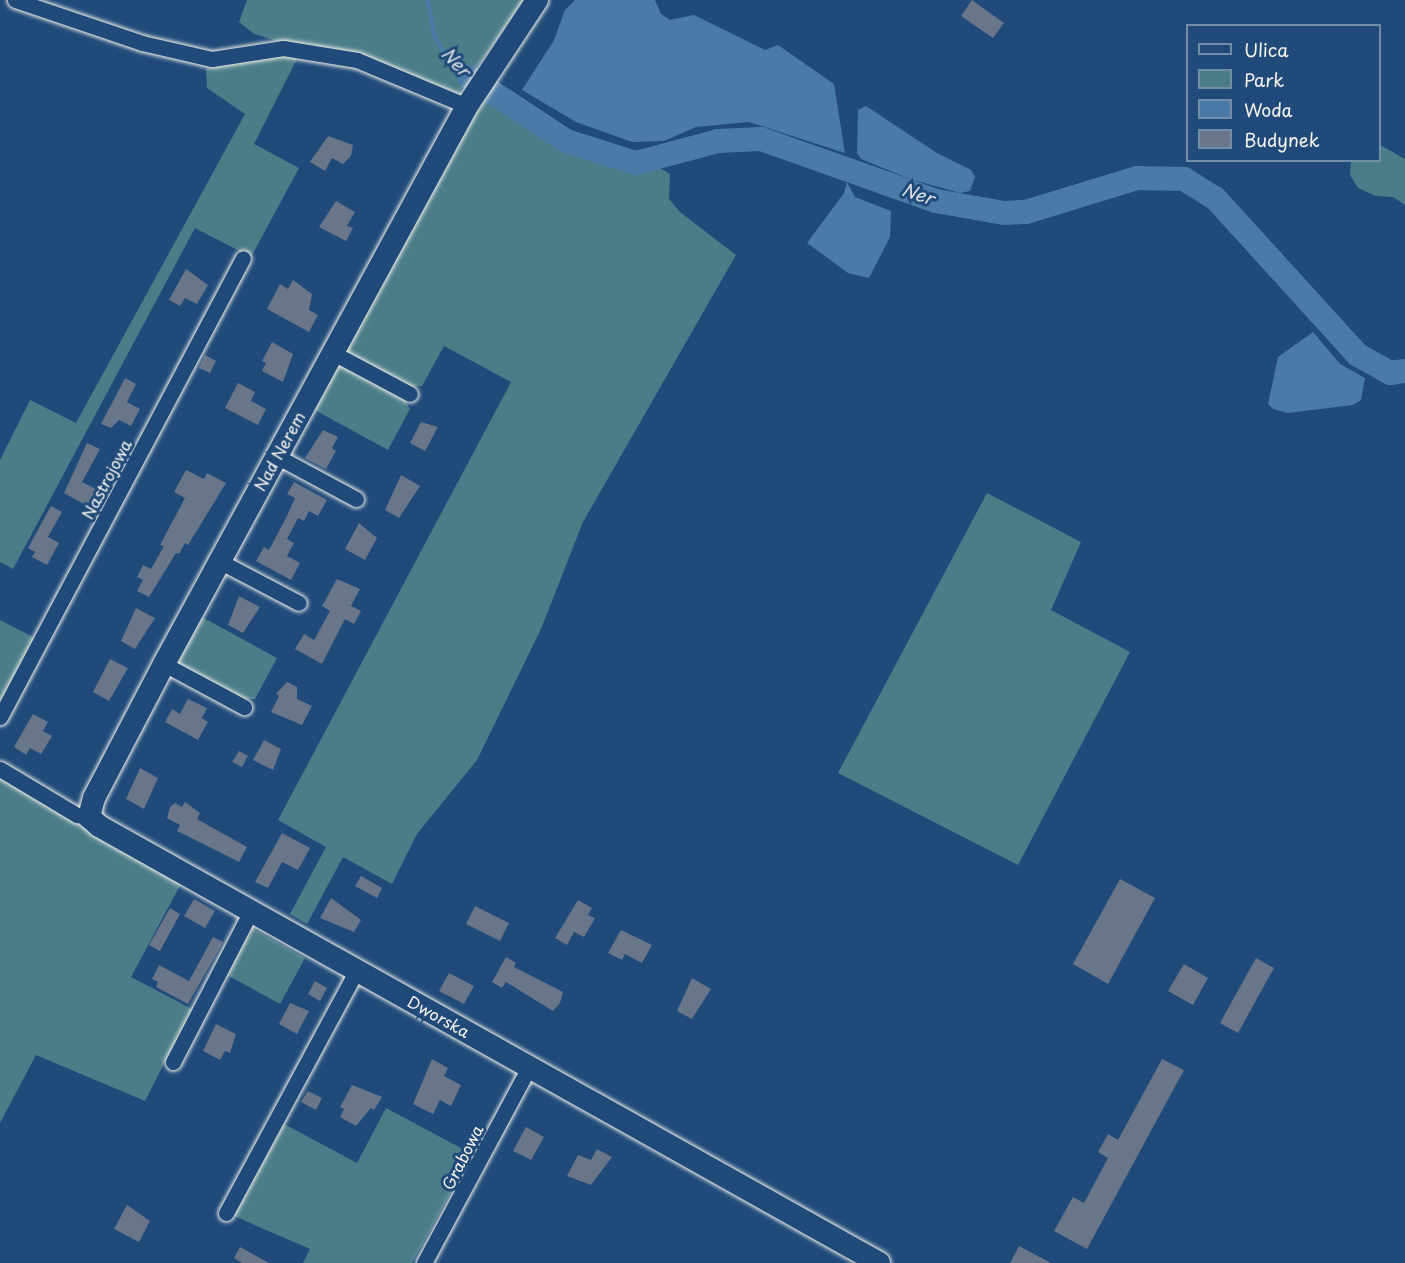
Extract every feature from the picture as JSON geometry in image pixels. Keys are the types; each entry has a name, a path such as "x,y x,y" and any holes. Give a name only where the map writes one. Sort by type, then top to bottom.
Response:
{"street":[{"path":"15,0 142,43 212,59 284,48 357,60 476,92"},
{"name":"Nad Nerem","path":"89,817 94,798 276,456 476,92 537,0"},
{"name":"Nastrojowa","path":"0,717 243,258"},
{"path":"333,353 410,394"},
{"path":"276,456 356,499"},
{"path":"219,561 299,603"},
{"path":"164,664 244,707"},
{"name":"Dworska","path":"0,769 77,815 89,817 251,911 879,1263"},
{"path":"173,1062 251,911"},
{"path":"226,1214 357,970"},
{"name":"Grabowa","path":"424,1263 530,1067"}],"green space":[{"path":"247,0 524,0 457,95 254,34 239,22"},
{"path":"276,53 298,57 254,144 299,168 251,257 195,228 13,569 0,562 0,460 30,400 76,423 245,114 207,88 206,69 222,61"},
{"path":"486,93 565,147 660,168 670,174 669,199 680,212 736,255 583,522 541,629 477,760 417,834 392,884 343,857 307,924 290,914 326,847 278,820 511,382 444,346 422,386 408,387 344,352"},
{"path":"1381,146 1405,159 1405,205 1393,197 1376,196 1358,188 1350,175 1351,162 1381,162"},
{"path":"338,363 404,399 410,409 388,450 313,409"},
{"path":"987,493 1081,542 1051,610 1130,652 1018,865 838,773"},
{"path":"200,616 277,658 255,699 241,699 175,663"},
{"path":"0,620 35,638 0,704"},
{"path":"0,779 183,880 131,977 192,1009 145,1101 36,1055 0,1123"},
{"path":"252,928 305,958 280,1004 227,975"},
{"path":"386,1108 472,1154 412,1263 303,1263 310,1249 234,1216 284,1124 357,1163"}],"water":[{"path":"575,0 655,0 661,14 670,20 694,15 765,50 778,45 834,84 845,153 749,122 696,127 664,141 632,142 576,122 522,90 554,40 565,10"},
{"path":"866,106 937,153 971,170 975,177 970,191 960,193 910,179 861,159 857,153 858,110"},
{"path":"847,182 855,197 891,211 890,237 869,278 848,273 807,243 844,193"},
{"path":"1313,332 1340,364 1365,378 1361,400 1353,405 1288,413 1273,409 1268,404 1278,357"}],"building":[{"path":"972,0 1004,23 993,38 961,16"},
{"path":"328,136 353,145 351,156 343,164 332,158 325,171 310,162"},
{"path":"336,201 355,212 347,226 353,228 346,241 319,227"},
{"path":"186,269 208,285 197,304 185,298 180,306 169,300"},
{"path":"293,280 312,294 309,310 318,315 309,332 267,309 280,284 288,289"},
{"path":"272,342 293,354 283,382 262,371 266,363 262,361"},
{"path":"205,355 216,361 210,373 199,368"},
{"path":"125,378 136,384 127,402 140,409 131,426 119,420 111,428 101,424"},
{"path":"238,383 255,392 251,401 266,409 258,425 225,408"},
{"path":"421,422 438,427 425,451 410,443"},
{"path":"323,430 338,437 332,448 336,451 326,469 305,458"},
{"path":"87,443 100,449 82,482 100,491 91,508 64,493"},
{"path":"186,470 204,479 207,473 226,483 188,545 185,543 179,554 176,553 149,597 137,591 143,580 137,577 143,565 151,569 164,546 160,545 185,498 174,492"},
{"path":"401,475 420,486 399,518 385,510"},
{"path":"294,482 327,500 318,516 309,511 304,521 298,518 287,539 294,543 287,556 300,563 291,580 256,561 264,547 269,550 286,518 295,498 287,494"},
{"path":"51,506 62,512 48,537 59,543 47,565 32,557 35,552 28,548"},
{"path":"359,523 377,538 365,560 345,549"},
{"path":"337,579 360,589 351,606 361,611 354,624 345,619 322,664 295,649 304,634 314,640 330,611 322,606"},
{"path":"239,596 260,607 243,633 228,625"},
{"path":"136,608 155,618 135,649 121,641"},
{"path":"110,659 128,668 109,701 93,692"},
{"path":"287,682 297,687 297,699 312,706 302,725 271,712 279,696 276,694"},
{"path":"188,699 207,708 202,718 208,722 198,740 165,722 172,709 180,714"},
{"path":"33,714 48,722 43,731 52,736 41,754 30,748 26,755 14,747"},
{"path":"264,740 281,749 273,770 253,760"},
{"path":"239,751 248,756 242,767 232,762"},
{"path":"140,768 158,778 144,809 126,799"},
{"path":"185,802 200,813 197,819 247,847 239,862 177,831 180,825 167,818 170,807 175,803 182,807"},
{"path":"282,833 310,848 298,870 282,862 268,888 255,882"},
{"path":"361,876 382,888 377,898 355,886"},
{"path":"1120,879 1155,898 1108,984 1073,964"},
{"path":"331,898 361,920 354,932 320,918"},
{"path":"194,899 215,911 205,928 184,916"},
{"path":"578,900 592,908 588,915 595,918 584,937 574,932 567,945 555,938"},
{"path":"475,906 509,923 500,941 466,924"},
{"path":"170,908 180,914 160,951 149,945"},
{"path":"621,930 652,945 642,963 625,954 622,960 608,953"},
{"path":"213,937 223,942 188,1004 156,987 158,982 152,979 159,965 189,981"},
{"path":"506,957 516,963 514,967 563,992 560,1003 553,1011 506,982 502,988 492,982"},
{"path":"1256,958 1274,968 1238,1033 1220,1023"},
{"path":"1184,964 1208,978 1193,1005 1168,991"},
{"path":"449,973 474,986 464,1004 439,991"},
{"path":"692,978 711,989 692,1019 677,1011"},
{"path":"315,981 327,988 320,1001 308,994"},
{"path":"290,1003 309,1011 297,1034 279,1024"},
{"path":"216,1024 236,1034 230,1053 225,1051 220,1060 203,1051"},
{"path":"432,1059 448,1068 444,1076 461,1085 451,1106 440,1100 433,1114 413,1104"},
{"path":"1162,1059 1184,1070 1087,1249 1054,1231 1073,1197 1084,1203 1108,1158 1098,1152 1108,1134 1118,1140"},
{"path":"352,1085 382,1097 374,1110 371,1108 356,1126 340,1117 344,1109 340,1107"},
{"path":"308,1091 322,1098 316,1110 301,1102"},
{"path":"526,1127 544,1137 531,1160 513,1151"},
{"path":"597,1149 612,1157 591,1185 567,1176 578,1155 591,1160"},
{"path":"127,1205 150,1221 139,1242 114,1229"},
{"path":"1019,1246 1051,1263 1010,1263"},
{"path":"240,1247 269,1263 242,1263 234,1258"}],"waterway":[{"name":"Ner","path":"428,0 434,35 446,56 469,77"},
{"name":"Ner","path":"469,77 566,141 636,163 718,141 761,139 936,201 1004,213 1026,212 1137,178 1184,179 1215,198 1358,355 1390,373 1405,371"}]}
